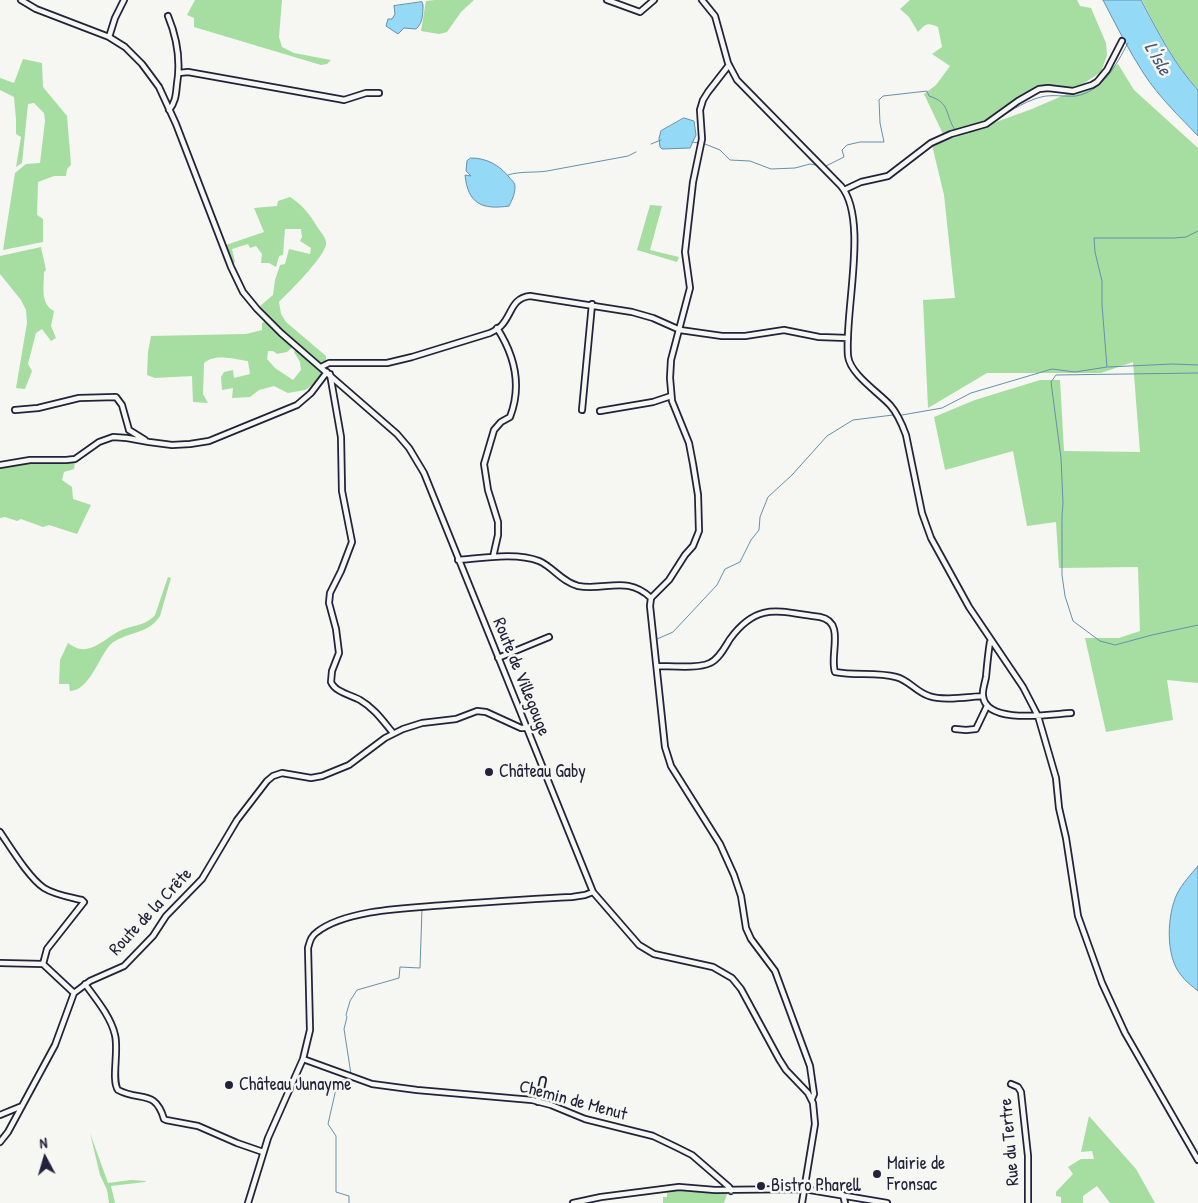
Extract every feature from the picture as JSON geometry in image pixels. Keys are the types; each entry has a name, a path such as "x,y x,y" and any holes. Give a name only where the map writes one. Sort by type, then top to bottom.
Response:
{"street":[{"name":"Route de Villegouge","path":"20,0 36,9 109,37 133,55 160,87 231,267 243,292 257,309 387,424 409,448 424,473 593,892 643,948 654,954 713,967 732,978 741,989 779,1059 812,1099"},
{"path":"109,37 115,18 124,0"},
{"path":"607,0 640,12 654,0"},
{"path":"702,0 715,16 729,65 741,86 780,123 844,190 850,201 854,261 849,306 848,338 850,364 890,405 902,423 922,513 932,538 969,607 1022,687 1038,716 1056,778 1059,808 1066,838 1077,911 1102,983 1125,1033 1198,1160"},
{"path":"168,16 176,41 179,73 176,96 173,106 169,110"},
{"path":"844,190 861,182 888,176 931,142 986,124 1018,100 1039,90 1048,88 1073,91 1092,86 1107,70 1122,41"},
{"path":"729,65 708,92 700,110 702,139 693,182 685,252 690,288 671,360 671,396 691,453 698,495 699,531 693,546 669,580 651,598 650,606 666,747 671,766 720,844 740,894 746,928 751,939 776,971 810,1066 814,1086 812,1099 814,1124 802,1203"},
{"path":"179,73 185,71 344,100 366,92 379,93"},
{"path":"322,367 329,363 387,362 412,358 490,333 505,321 516,302 524,296 592,304 644,314 680,330 734,336 784,330 819,337 848,338"},
{"path":"582,410 592,304"},
{"path":"493,557 498,535 498,522 488,490 484,464 494,430 501,422 510,418 514,407 516,376 514,359 497,328"},
{"path":"0,465 30,460 75,459 106,439 113,437 172,445 209,441 297,405 329,373"},
{"path":"329,373 341,437 342,482 352,542 330,593 329,604 336,629 339,653 332,671 331,684 336,689 366,703 393,734 422,723 456,719 477,711 486,712 521,728 526,728"},
{"path":"600,412 652,402 671,396"},
{"path":"15,410 39,407 68,400 116,397 122,405 129,430 127,438"},
{"path":"129,430 149,442"},
{"path":"458,560 493,557 534,559 575,585 594,587 627,585 642,590 651,598"},
{"path":"657,666 702,665 710,663 716,659 732,637 750,618 771,611 820,617 830,622 835,633 833,666 835,672 898,677 909,682 917,690 928,696 938,698 982,696"},
{"path":"498,658 549,636"},
{"path":"992,641 990,642 982,696 987,706 998,713 1007,715 1038,716 1071,713"},
{"path":"955,729 976,729 987,706"},
{"name":"Route de la Crête","path":"0,1142 8,1132 55,1045 74,994 85,984 124,966 141,949 166,916 202,879 232,827 273,776 282,773 311,778 322,776 349,765 393,734"},
{"path":"0,832 43,888 84,902 47,949 43,964"},
{"path":"248,1203 263,1152 303,1059 310,1030 308,948 311,936 318,930 349,918 386,909 572,897 593,892"},
{"path":"0,963 43,964 74,994"},
{"path":"85,984 111,1024 115,1034 117,1051 115,1084 118,1090 156,1102 162,1109 164,1119 166,1120 198,1126 263,1152"},
{"name":"Chemin de Menut","path":"303,1059 372,1084 418,1090 504,1096 538,1102 585,1119 653,1136 699,1160 730,1187 731,1190"},
{"path":"538,1102 543,1080"},
{"name":"Rue du Tertre","path":"1011,1084 1018,1087 1021,1092 1027,1148 1028,1203"},
{"path":"0,1115 22,1106"},
{"path":"833,1194 834,1185"},
{"path":"573,1203 601,1196 668,1188 731,1190 804,1189 887,1203"},
{"path":"843,1195 845,1203"}],"green space":[{"path":"195,0 282,0 279,37 282,47 294,53 331,60 327,64 321,65 194,27 194,18 187,15"},
{"path":"474,0 461,12 447,32 439,34 421,31 426,1"},
{"path":"910,0 1077,0 1080,6 1091,8 1106,43 1107,55 1101,72 1077,88 1042,86 1019,98 983,123 943,134 924,94 936,85 950,66 932,54 942,47 938,27 927,25 918,32 909,17 900,9"},
{"path":"1142,0 1198,0 1198,89 1174,58"},
{"path":"23,59 42,63 43,87 67,116 71,165 67,169 66,176 54,176 38,182 37,215 43,219 43,242 3,250 15,173 26,164 40,163 45,121 44,113 34,103 28,104 22,163 16,167 21,137 16,134 14,97 0,90 0,78 14,83"},
{"path":"1118,64 1134,90 1198,148 1198,683 1167,680 1173,720 1106,732 1085,638 1119,638 1140,631 1138,567 1059,568 1056,522 1027,526 1013,451 945,470 934,417 975,400 1040,380 1060,380 1064,451 1140,452 1133,362 1101,373 987,373 928,408 923,300 955,298 944,195 932,145 1032,109 1085,86"},
{"path":"290,197 308,213 326,242 321,255 315,263 279,302 281,314 286,322 326,356 326,362 320,362 267,316 260,306 273,295 280,265 285,264 289,249 310,254 311,248 300,241 302,237 301,229 285,229 283,255 279,256 276,267 269,263 261,263 262,254 256,246 250,248 248,244 232,249 235,262 233,263 226,245 264,232 254,208 277,206 278,201"},
{"path":"650,205 662,206 650,250 679,257 677,262 637,250"},
{"path":"41,247 46,270 44,272 44,294 47,304 54,311 51,326 56,338 51,341 42,329 36,333 28,364 32,371 25,389 16,388 27,323 26,310 21,300 0,274 0,256"},
{"path":"267,321 271,327 294,346 287,352 277,354 273,351 268,351 267,359 275,368 293,380 301,370 300,362 294,352 297,348 323,371 317,382 305,390 288,393 274,386 259,390 250,397 232,398 233,388 222,390 221,377 224,372 233,370 234,378 250,374 248,361 219,357 213,358 204,363 203,394 208,403 193,402 192,376 155,378 147,375 151,336 246,334 262,330 262,323"},
{"path":"29,462 75,462 74,469 64,472 62,480 72,487 73,499 91,505 77,534 49,525 43,527 21,519 17,521 5,517 0,518 0,466"},
{"path":"168,577 171,578 160,616 155,622 149,627 122,637 110,645 88,680 77,690 70,691 69,684 59,684 60,660 68,643 79,649 91,648 119,631 148,621 155,615"},
{"path":"1089,1116 1136,1169 1155,1203 1110,1203 1097,1186 1083,1196 1083,1203 1061,1203 1061,1197 1056,1196 1056,1192 1073,1174 1068,1167 1081,1159 1094,1159 1092,1151 1081,1152"},
{"path":"90,1133 108,1183 131,1180 146,1181 111,1186 115,1203 109,1203"},
{"path":"679,1190 727,1194 724,1203 663,1203 663,1197 667,1197 667,1192"}],"water":[{"name":"L'Isle","path":"1103,0 1141,0 1174,59 1198,90 1198,136 1156,91 1138,65"},
{"path":"422,2 422,18 416,29 404,28 398,34 386,26 388,19 392,19 395,14 394,6"},
{"path":"684,118 694,121 696,135 690,148 662,149 659,138 661,131"},
{"path":"471,158 482,159 492,163 501,169 513,182 515,185 514,192 509,206 484,206 473,199 469,193 465,175 471,176 466,171 467,161"},
{"path":"1198,866 1198,991 1184,979 1176,967 1172,957 1169,935 1171,913 1177,894"}],"waterway":[{"path":"990,124 1034,99 1050,96 1076,96 1094,89 1108,76 1128,43"},
{"path":"826,166 844,157 842,150 847,145 860,142 884,142 880,123 879,100 883,96 927,91 929,96 944,105 955,130"},
{"path":"959,135 984,127"},
{"path":"651,144 661,140"},
{"path":"692,142 699,143"},
{"path":"705,144 720,150 730,160 750,161 771,169 795,168 810,164 816,165 819,168"},
{"path":"508,175 547,171 628,156 636,152"},
{"path":"902,415 942,408 971,393 1052,369 1075,372 1107,367 1102,281 1095,252 1094,238 1174,238 1186,237 1198,231"},
{"path":"1108,367 1172,364 1198,365"},
{"path":"1198,373 1056,375 1051,382 1061,458 1063,503 1062,575 1065,596 1073,621 1100,641 1115,645 1198,625"},
{"path":"657,639 673,632 717,585 725,569 740,562 751,540 759,530 760,517 768,497 792,475 827,436 853,420 893,415"},
{"path":"351,1074 344,1029 350,1001 357,990 399,978 400,967 420,968 422,909"},
{"path":"348,1077 344,1080 338,1080 328,1124 336,1136 336,1192 349,1196 349,1203"}],"place":[{"name":"Château Gaby","path":"489,772"},
{"name":"Château Junayme","path":"229,1085"},
{"name":"Mairie de Fronsac","path":"877,1174"},
{"name":"Bistro Pharell","path":"761,1186"}]}
